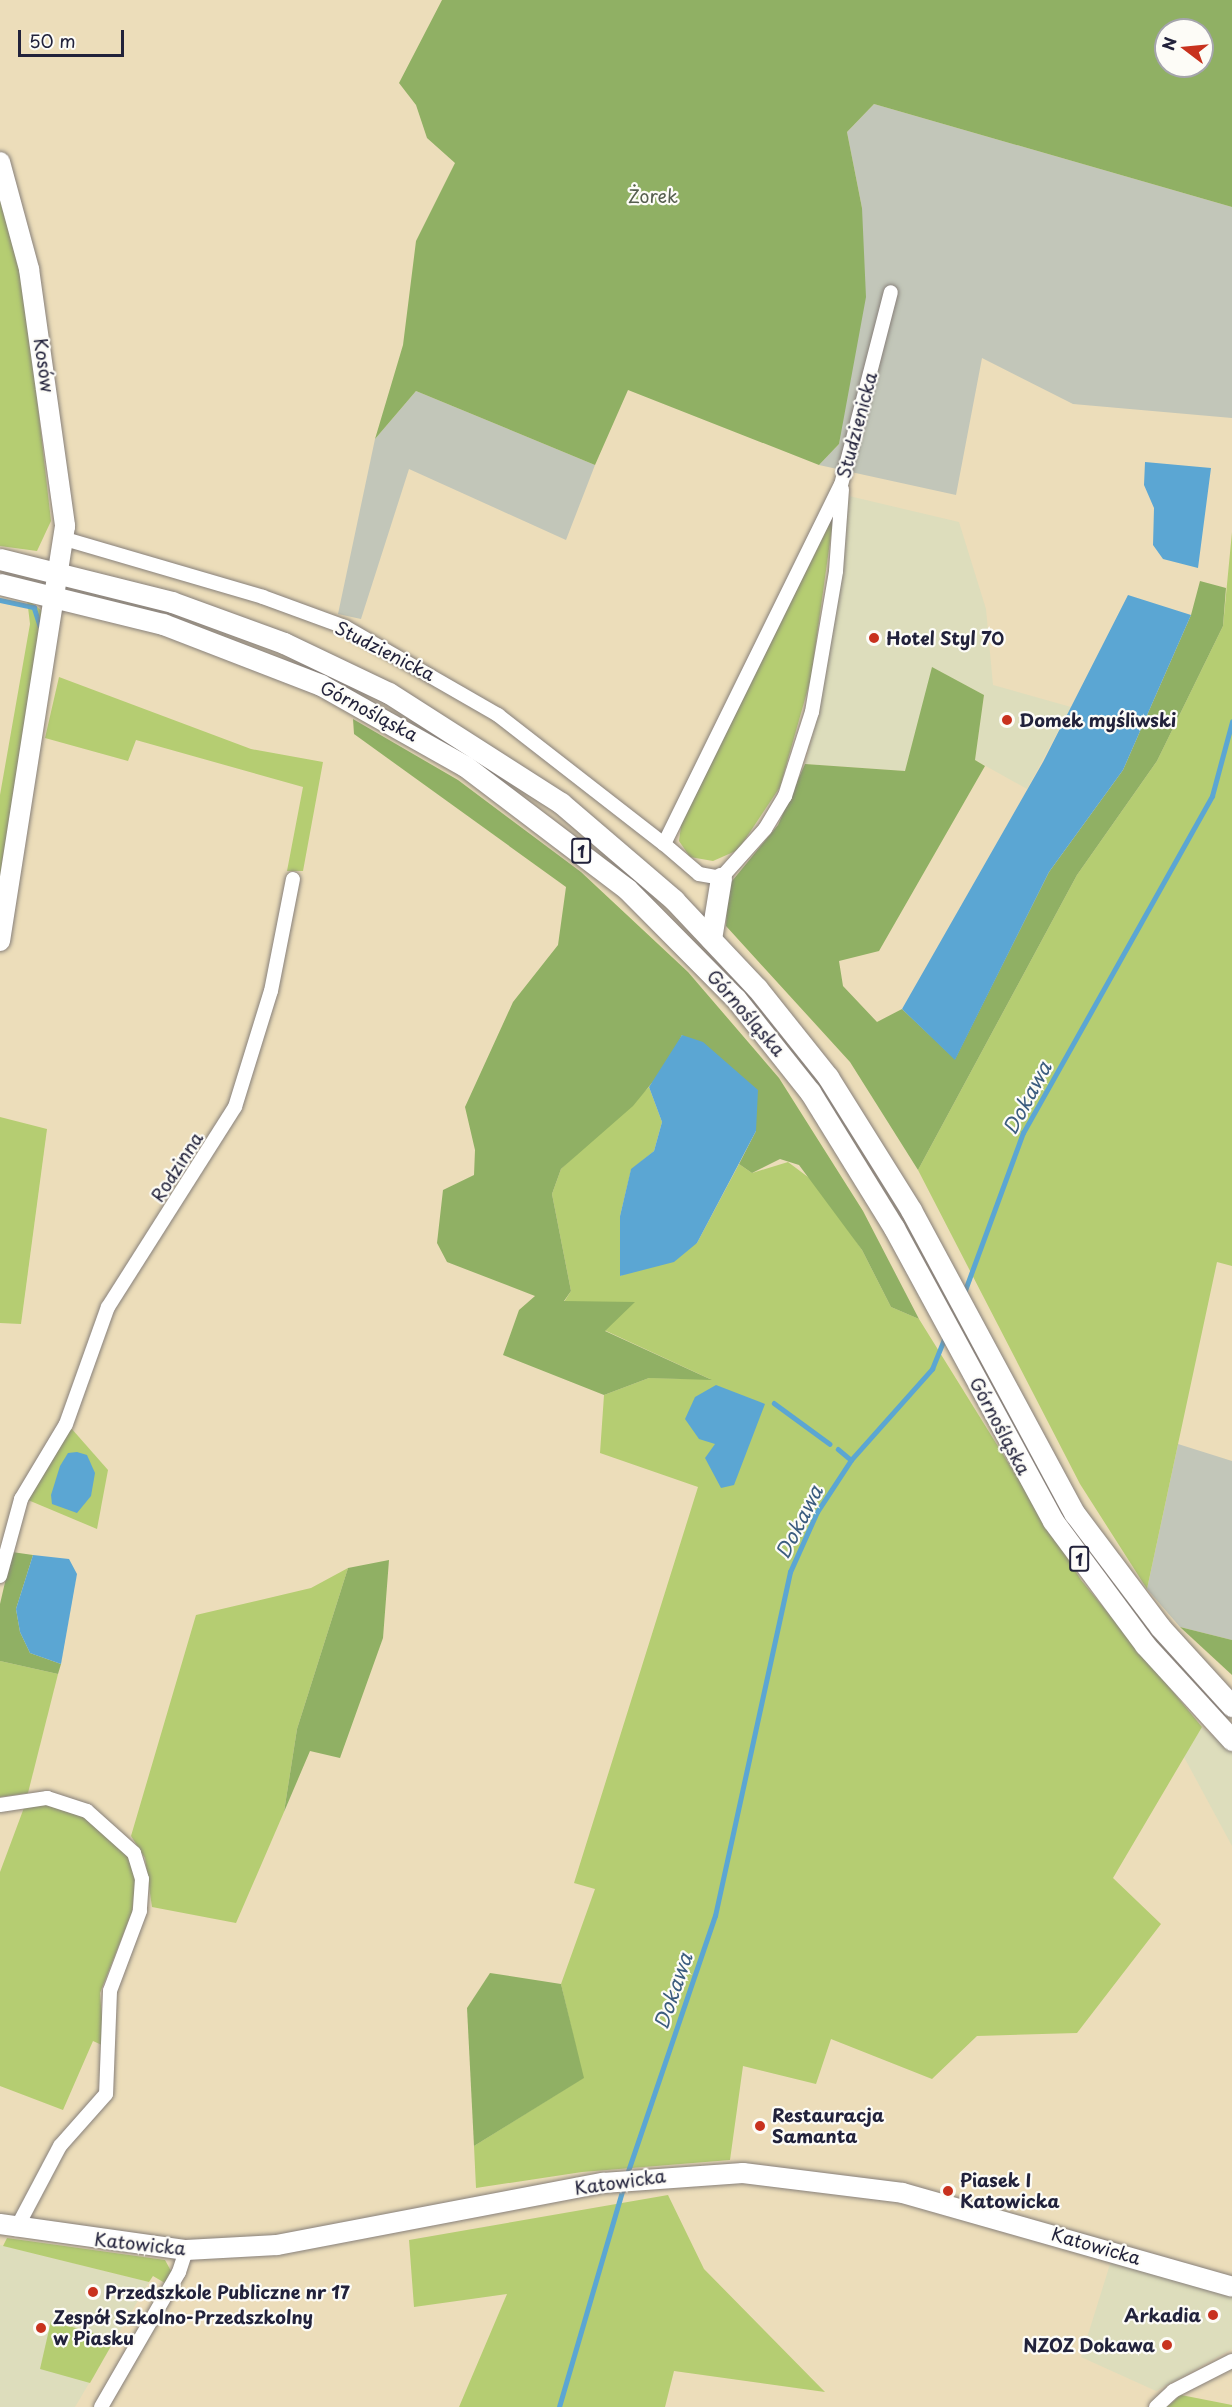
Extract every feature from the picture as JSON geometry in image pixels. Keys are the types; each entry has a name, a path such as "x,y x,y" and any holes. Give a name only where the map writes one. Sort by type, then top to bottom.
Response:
{"main road":[{"name":"Górnośląska","path":"0,560 61,572 236,624 331,664 439,721 601,835 711,939 828,1077 889,1172 1076,1514 1160,1627 1232,1706"},
{"name":"Górnośląska","path":"0,584 58,596 206,638 321,685 465,766 579,849 661,922 782,1053 851,1155 938,1310 1034,1489 1086,1569 1145,1645 1232,1740"},
{"path":"711,939 721,878"}],"street":[{"name":"Kosów","path":"0,162 30,279 65,539 61,572"},
{"name":"Studzienicka","path":"664,844 841,485 891,292"},
{"path":"721,878 765,829 800,760 836,571 841,485"},
{"name":"Studzienicka","path":"65,539 263,597 354,632 498,715 664,844 699,874 721,878"},
{"path":"0,941 61,572"},
{"name":"Rodzinna","path":"0,1576 21,1499 66,1424 108,1307 235,1107 271,991 293,879"},
{"path":"0,1805 47,1798 87,1811 134,1853 142,1879 140,1911 110,1991 106,2094 60,2146 8,2227"},
{"name":"Katowicka","path":"8,2227 186,2250 334,2236 603,2182 651,2176 797,2176 903,2193 1232,2287"},
{"path":"102,2407 179,2272 186,2250"},
{"path":"1156,2407 1173,2391 1232,2361"}],"shaded area":[{"path":"874,104 1232,207 1232,418 1073,404 982,358 956,495 819,465 839,444 862,208 847,132"},
{"path":"416,391 595,465 566,540 409,469 361,619 338,614 375,439"},
{"path":"849,496 959,522 986,609 993,685 1071,707 1027,789 975,760 984,695 933,668 905,771 805,764 817,719"},
{"path":"1178,1444 1232,1461 1232,1640 1180,1627 1147,1589"},
{"path":"1202,1727 1232,1752 1232,1846 1184,1757"},
{"name":"Zespół Szkolno-Przedszkolny w Piasku","path":"0,2245 149,2282 75,2407 0,2407"},
{"path":"1111,2261 1232,2297 1232,2349 1156,2391 1081,2357"}],"green space":[{"name":"Żorek","path":"442,0 1232,0 1232,207 874,104 847,132 862,208 866,297 839,444 819,465 628,390 595,465 416,391 375,439 403,345 416,241 455,163 427,138 416,105 399,83"},
{"path":"0,178 17,222 51,521 37,551 0,546"},
{"path":"834,513 811,678 780,787 738,850 713,861 690,857 679,841 682,819"},
{"path":"1232,532 1232,1266 1217,1262 1147,1589 1080,1484 918,1170 1077,875 1157,761 1223,626"},
{"path":"1200,581 1226,588 1223,626 1157,761 1077,875 918,1170 850,1062 726,926 728,886 778,825 805,764 905,771 932,667 984,695 975,760 985,766 879,951 839,961 843,986 877,1022 902,1009 955,1059 1049,872 1123,770 1191,615"},
{"path":"27,599 42,611 0,901 0,795 30,624"},
{"path":"59,677 251,749 323,762 303,871 287,871 303,787 136,740 128,761 45,738"},
{"path":"353,719 458,780 581,872 688,972 779,1078 863,1211 919,1319 891,1307 862,1250 799,1165 780,1159 752,1173 739,1164 756,1131 682,1035 669,1062 633,1106 561,1169 552,1194 571,1291 564,1301 635,1302 605,1331 712,1380 649,1378 604,1395 503,1355 519,1310 535,1296 447,1262 437,1243 443,1190 474,1175 475,1150 465,1107 513,1002 558,945 566,887 354,734"},
{"path":"649,1087 662,1122 654,1151 631,1170 620,1216 620,1276 697,1243 739,1164 752,1173 788,1162 816,1183 862,1250 891,1307 919,1319 1081,1580 1202,1727 1113,1878 1161,1924 1077,2033 977,2036 932,2079 831,2039 816,2084 743,2066 730,2160 582,2172 476,2188 474,2146 583,2078 561,1984 595,1889 574,1883 698,1487 600,1453 604,1395 649,1378 710,1379 604,1330 634,1302 564,1302 571,1291 552,1194 561,1169"},
{"path":"0,1117 47,1129 21,1324 0,1323"},
{"path":"71,1428 108,1470 97,1529 28,1500"},
{"path":"12,1552 33,1555 16,1609 20,1632 30,1653 61,1664 58,1674 0,1661 0,1604"},
{"path":"389,1560 383,1638 340,1758 310,1751 284,1812 297,1729 348,1568"},
{"path":"348,1568 297,1729 284,1812 236,1923 152,1907 145,1858 131,1836 196,1615 311,1588"},
{"path":"1180,1627 1232,1640 1232,1675"},
{"path":"0,1661 58,1674 28,1793 0,1797"},
{"path":"49,1802 82,1815 126,1854 136,1876 132,1912 100,1993 104,2046 93,2041 63,2110 0,2086 0,1872 25,1805"},
{"path":"490,1973 561,1984 584,2078 474,2146 467,2008"},
{"path":"668,2195 704,2269 825,2392 674,2371 665,2407 459,2407 507,2294 414,2307 409,2240"},
{"path":"7,2238 165,2260 171,2271 165,2283 153,2276 149,2282 3,2246"},
{"path":"51,2321 115,2339 90,2383 40,2369"},
{"path":"1181,2395 1232,2405 1232,2407 1167,2407"}],"water":[{"path":"1145,462 1211,468 1198,568 1163,559 1153,545 1154,508 1144,485"},
{"path":"1128,595 1191,615 1123,770 1049,872 955,1060 902,1009 1043,762"},
{"path":"682,1035 703,1042 758,1090 756,1131 697,1243 674,1262 620,1276 620,1216 631,1169 654,1151 662,1122 649,1087"},
{"path":"716,1385 765,1404 734,1485 721,1488 705,1458 715,1444 699,1439 685,1419 695,1397"},
{"path":"77,1452 87,1455 95,1473 91,1496 77,1513 52,1504 51,1495 60,1466 68,1453"},
{"path":"33,1555 69,1559 77,1574 61,1664 30,1653 20,1632 16,1609"}],"waterway":[{"path":"0,600 34,607 40,625"},
{"name":"Dokawa","path":"964,1293 1023,1133 1212,796 1232,722"},
{"name":"Dokawa","path":"626,2177 715,1916 790,1572 817,1512 851,1460 932,1369 945,1336"},
{"path":"774,1403 830,1444"},
{"path":"838,1449 851,1460"},
{"name":"Dokawa","path":"559,2407 623,2188"}],"place":[{"name":"Hotel Styl 70","path":"874,638"},
{"name":"Domek myśliwski","path":"1007,720"},
{"name":"Restauracja Samanta","path":"760,2126"},
{"name":"Piasek I Katowicka","path":"948,2191"},
{"name":"Przedszkole Publiczne nr 17","path":"93,2292"},
{"name":"Arkadia","path":"1213,2315"},
{"name":"Zespół Szkolno-Przedszkolny w Piasku","path":"41,2328"},
{"name":"NZOZ Dokawa","path":"1167,2345"}]}
